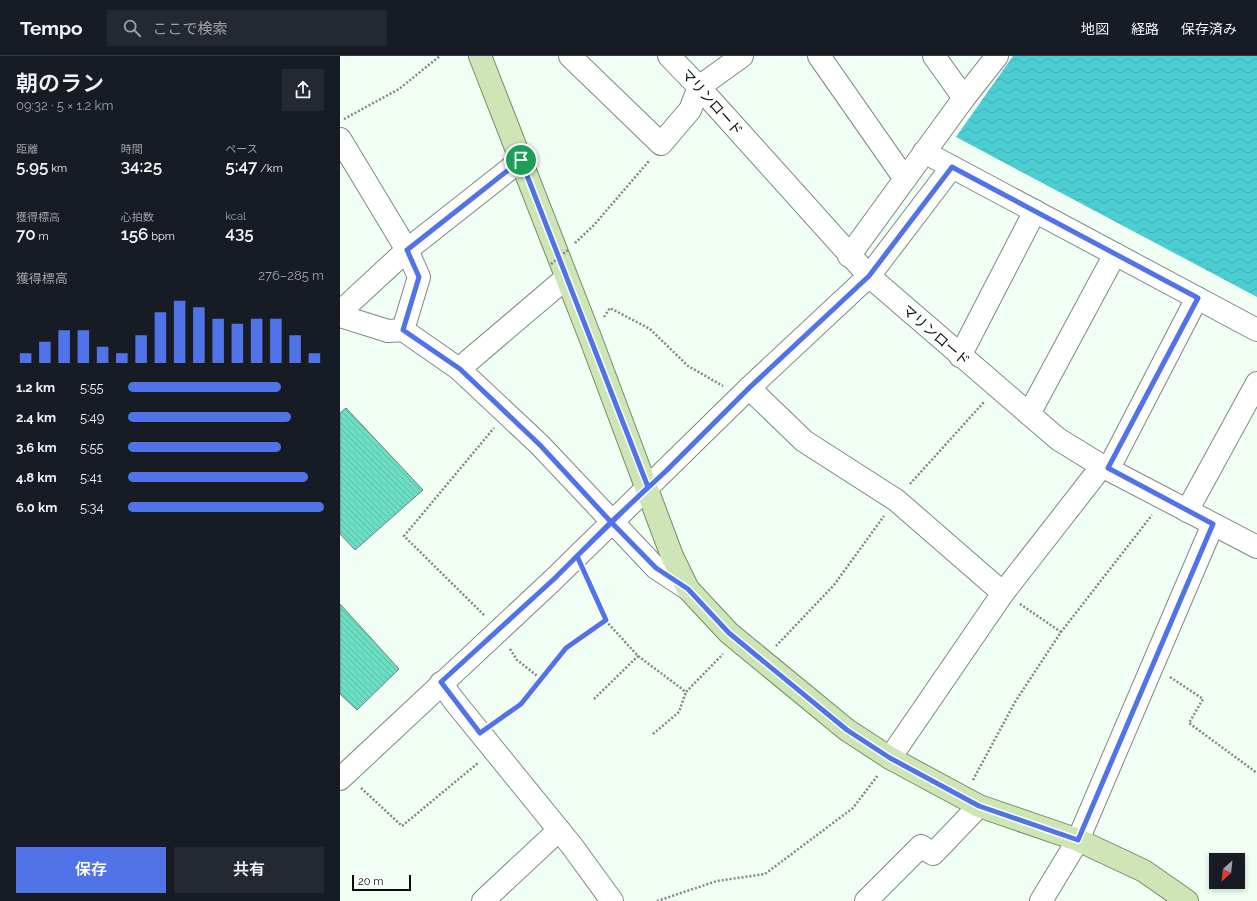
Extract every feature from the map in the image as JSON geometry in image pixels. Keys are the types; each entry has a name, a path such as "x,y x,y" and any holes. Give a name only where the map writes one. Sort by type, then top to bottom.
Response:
{"main road":[{"path":"480,56 521,160 559,271 590,337 648,487 672,556 688,589 737,640 847,730 890,758 971,802 1078,840 1144,871 1187,901"}],"street":[{"path":"570,56 661,144 690,110 699,87 742,56"},
{"name":"マリンロード","path":"669,56 699,87 849,256 869,276 1058,439 1105,467 1187,511 1213,524 1255,541"},
{"path":"819,56 905,179"},
{"path":"934,56 964,98"},
{"path":"849,256 924,152 997,56"},
{"path":"340,139 407,250 419,277 403,330"},
{"path":"924,152 1257,330"},
{"path":"340,312 407,250 521,160"},
{"path":"343,776 441,682 577,556 745,392 869,276 952,167"},
{"path":"960,356 1035,211"},
{"path":"1029,414 1115,254"},
{"path":"460,369 559,271"},
{"path":"890,758 1003,593 1105,467 1198,298"},
{"path":"340,316 388,331 403,330 460,369 540,445 656,568 688,589"},
{"path":"1187,511 1257,383"},
{"path":"745,392 804,441 896,500 1003,593"},
{"path":"1041,901 1078,840 1213,524"},
{"path":"441,682 487,742 559,830 612,901"},
{"path":"866,901 921,846 933,854 971,802"},
{"path":"483,901 559,830"}],"path":[{"path":"340,121 399,89 440,56"},
{"path":"559,271 594,226 646,166 661,144"},
{"path":"590,337 610,308 650,329 688,366 745,392"},
{"path":"762,660 834,585 896,500 997,387"},
{"path":"506,413 404,536 499,629 517,660 541,679"},
{"path":"971,802 1015,702 1061,632 1165,499"},
{"path":"577,556 606,620 638,656 686,692"},
{"path":"1003,593 1061,632"},
{"path":"343,776 402,826 487,742 521,704 566,648 606,620"},
{"path":"653,734 679,712 686,692 737,640"},
{"path":"594,699 638,656"},
{"path":"1152,665 1203,699 1189,723 1257,773"},
{"path":"657,901 717,881 765,874 853,808 890,758"}],"water":[{"path":"1013,56 1257,56 1257,297 956,137"}],"building":[{"path":"346,408 423,490 355,550 340,534 340,413"},
{"path":"340,604 399,669 357,710 340,694"}],"route":[{"path":"521,160 407,250 419,277 403,330 460,369 540,445 611,522 666,471 749,388 869,276 952,167 1198,298 1108,468 1213,524 1078,840 979,806 890,758 847,730 729,633 688,589 656,568 611,522 554,579 441,682 480,733 521,704 566,648 606,620 577,556 611,522 648,487 521,160"}]}
